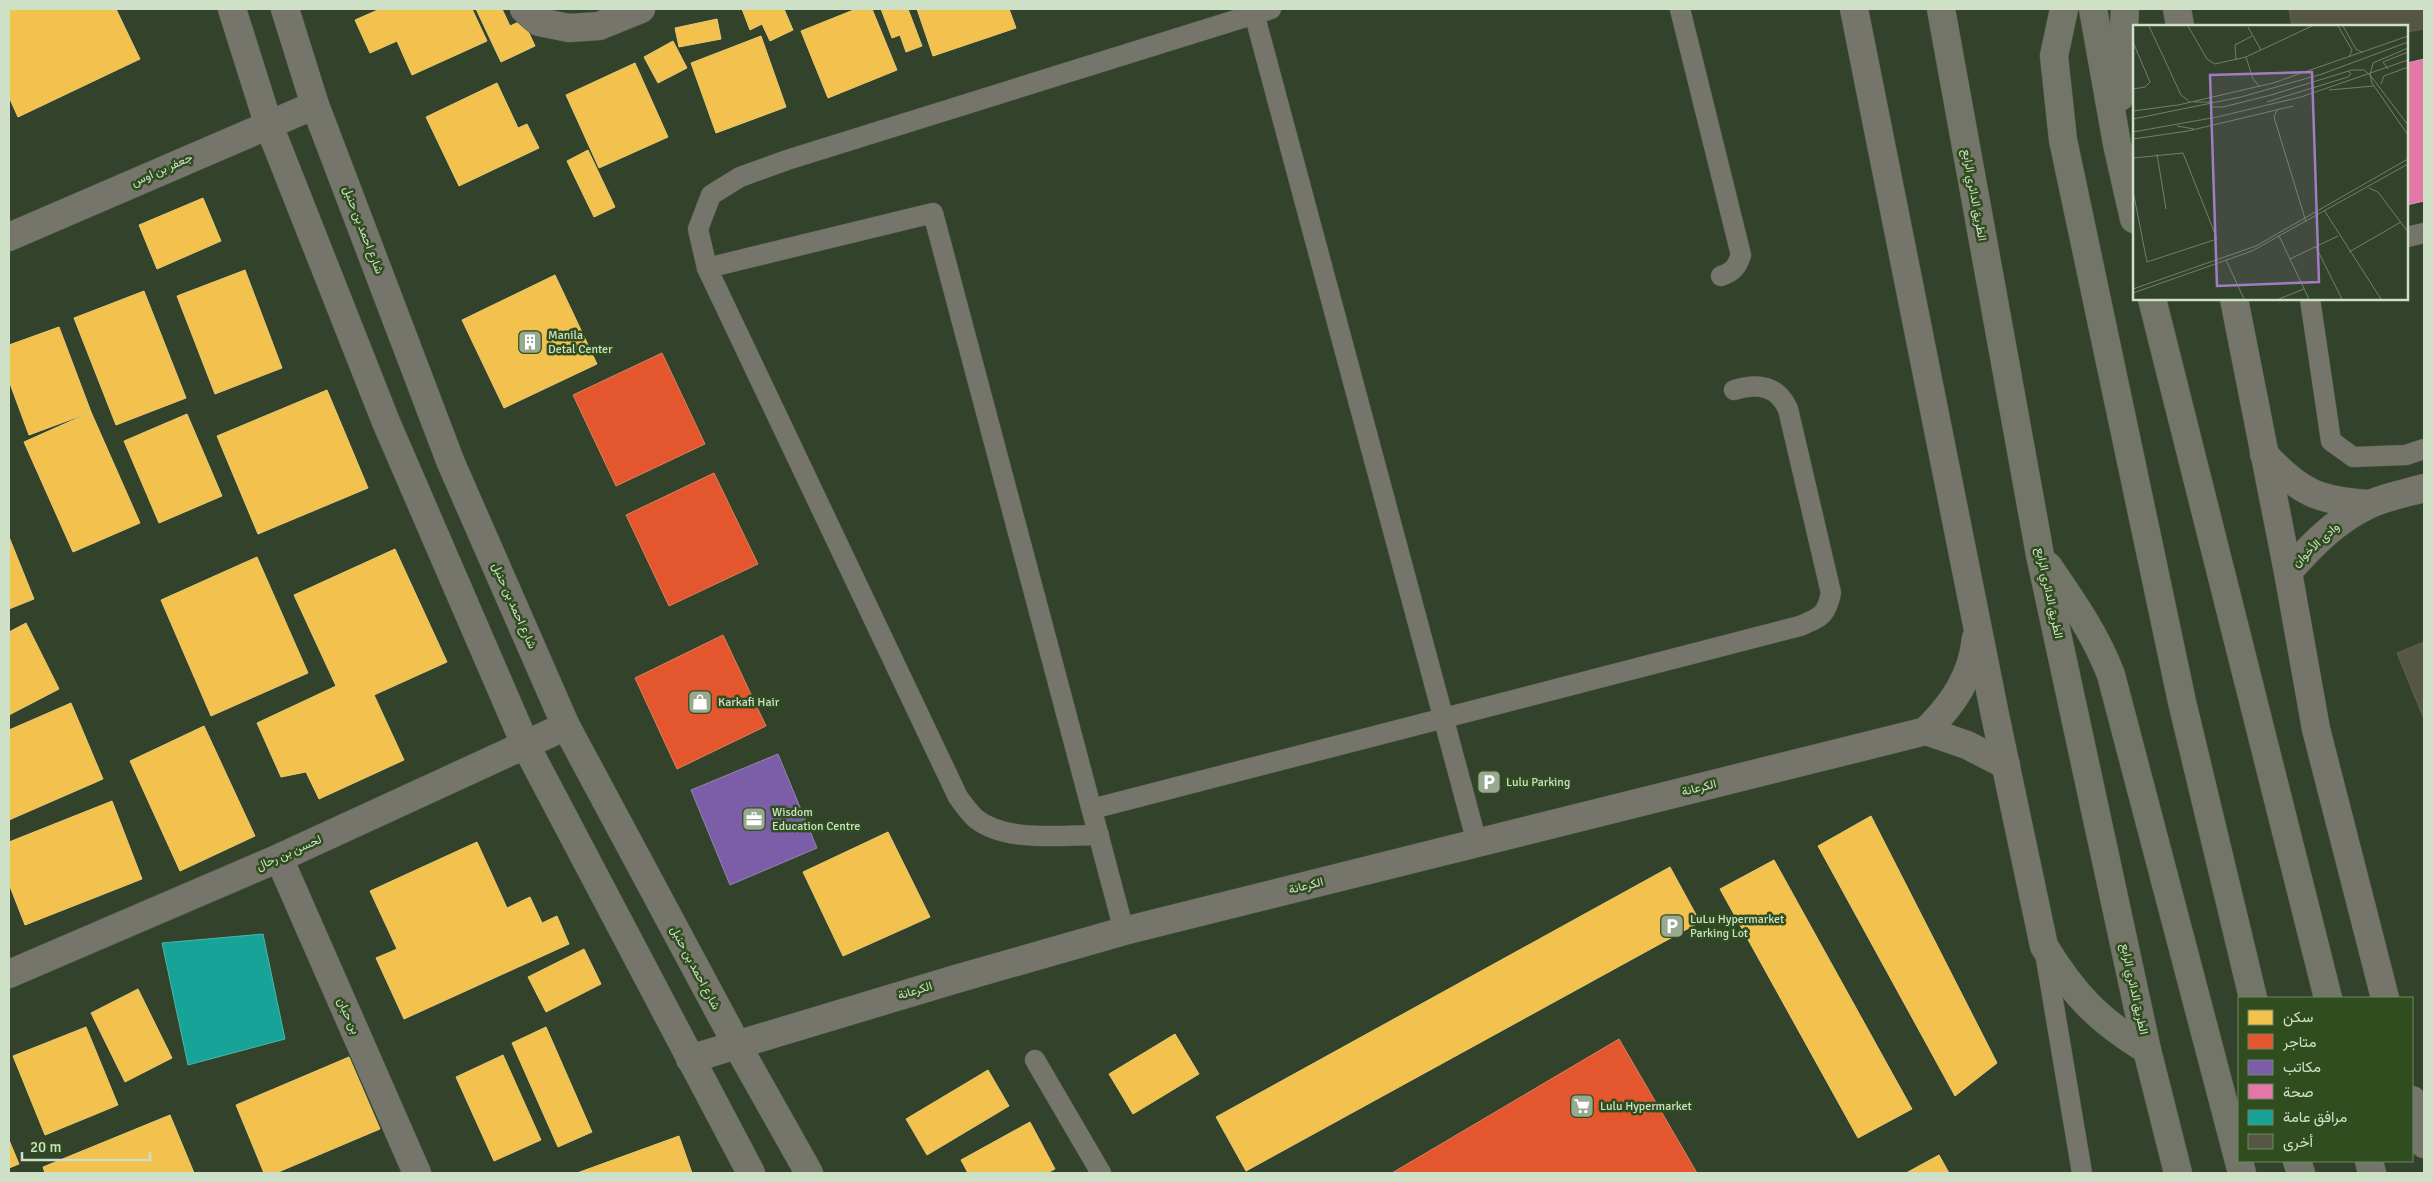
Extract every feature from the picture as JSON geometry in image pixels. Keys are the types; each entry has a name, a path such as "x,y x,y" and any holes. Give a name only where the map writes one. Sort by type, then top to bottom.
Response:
{"main road":[{"name":"الطريق الدائري الرابع","path":"1941,9 2040,555 2147,1050 2178,1173"},
{"path":"2064,9 2054,56 2062,140 2182,702 2253,997"},
{"path":"2093,9 2117,144 2133,216"},
{"path":"2117,144 2125,9"},
{"path":"2152,300 2328,997"},
{"path":"2040,555 2087,625 2111,675 2238,1158"},
{"path":"2044,946 2077,995 2098,1016 2147,1050"}],"street":[{"path":"232,9 268,123 386,422 525,744 751,1173"},
{"name":"شارع احمد بن حنبل","path":"285,9 315,104 452,463 566,726 737,1045 809,1173"},
{"path":"524,9 539,22 569,28 599,26 642,9"},
{"path":"1854,9 1977,625 2044,946"},
{"path":"2177,9 2180,25"},
{"name":"جعفر بن اوس","path":"9,236 315,104"},
{"path":"2234,300 2288,572 2316,729 2385,997"},
{"name":"وادى الأخوان","path":"2264,454 2284,477 2310,494 2339,502 2369,504"},
{"name":"وادى الأخوان","path":"2288,572 2325,533 2369,504 2424,488"},
{"name":"الكرعانة","path":"690,1059 1124,931 1926,731 1948,710 1964,684 1974,655 1977,625"},
{"name":"لحسن بن رحال","path":"9,974 279,858 566,726"},
{"path":"1926,731 1960,742 2006,765"},
{"name":"بن حبان","path":"279,858 409,1170"},
{"path":"2413,1104 2424,1144"}],"lane":[{"path":"1680,9 1741,255 1738,265 1731,272 1721,276"},
{"path":"1099,835 1016,834 992,828 975,818 958,797 707,268 698,229 711,194 740,177 796,157 1262,11 1477,844"},
{"path":"707,268 933,213 1124,931"},
{"path":"2408,237 2424,233"},
{"path":"2310,300 2332,441 2353,457 2406,455 2424,449"},
{"path":"1092,809 1800,626 1816,619 1827,609 1831,593 1788,410 1783,400 1765,387 1755,385 1734,390"},
{"path":"2044,946 2082,1173"},
{"path":"1035,1060 1101,1173"}],"building: سكن":[{"path":"9,9 116,9 140,59 18,117 9,97"},
{"path":"380,9 472,9 487,41 412,75 397,41 370,53 355,20"},
{"path":"476,9 502,9 510,26 523,20 535,46 501,62"},
{"path":"742,9 784,9 793,30 770,41 762,24 750,30"},
{"path":"856,9 872,9 897,70 828,98 801,31"},
{"path":"881,9 908,9 922,46 906,52 900,35 892,38"},
{"path":"917,9 1009,9 1016,28 933,56"},
{"path":"717,19 721,39 679,47 675,28"},
{"path":"761,36 786,107 716,133 691,63"},
{"path":"673,41 687,68 658,83 644,57"},
{"path":"635,63 668,137 599,168 566,95"},
{"path":"497,83 518,128 527,124 539,148 459,186 426,117"},
{"path":"588,150 615,207 594,217 567,161"},
{"path":"203,198 221,241 157,269 139,225"},
{"path":"245,270 282,368 215,394 177,296"},
{"name":"Manila Detal Center","path":"555,275 597,364 504,408 462,320"},
{"path":"144,291 186,398 116,425 74,318"},
{"path":"59,327 91,412 29,435 9,381 9,345"},
{"path":"327,390 368,488 258,534 217,436"},
{"path":"91,412 140,523 73,552 24,442"},
{"path":"187,414 222,496 159,523 124,441"},
{"path":"9,537 34,599 9,609"},
{"path":"395,549 447,662 374,695 404,760 319,799 306,772 281,777 257,723 336,686 294,595"},
{"path":"257,557 308,673 211,716 161,600"},
{"path":"26,623 59,689 9,715 9,632"},
{"path":"71,703 103,779 9,820 9,730"},
{"path":"204,726 255,836 180,871 130,761"},
{"path":"112,801 142,879 25,925 9,884 9,842"},
{"path":"1871,816 1997,1063 1955,1096 1818,846"},
{"path":"888,832 930,917 843,956 803,872"},
{"path":"477,842 507,908 530,897 542,923 557,916 569,944 404,1019 376,958 397,949 370,891"},
{"path":"1774,860 1912,1109 1858,1138 1720,889"},
{"path":"1670,867 1700,922 1246,1171 1216,1117"},
{"path":"584,949 601,984 546,1012 528,977"},
{"path":"138,989 172,1058 125,1082 91,1013"},
{"path":"86,1027 118,1105 45,1135 13,1056"},
{"path":"546,1027 592,1132 558,1147 512,1043"},
{"path":"1175,1034 1199,1074 1133,1114 1109,1074"},
{"path":"503,1055 541,1140 494,1161 456,1077"},
{"path":"349,1057 380,1129 276,1173 264,1173 236,1105"},
{"path":"988,1070 1009,1106 927,1155 906,1119"},
{"path":"170,1115 194,1173 45,1173 43,1167"},
{"path":"1030,1122 1055,1169 1047,1173 968,1173 961,1160"},
{"path":"679,1136 692,1173 577,1173"},
{"path":"9,1140 19,1164 9,1168"},
{"path":"1939,1155 1949,1173 1906,1173"}],"building: متاجر":[{"path":"662,353 705,444 616,486 573,395"},
{"path":"714,473 758,564 669,606 626,515"},
{"name":"Karkafi Hair","path":"723,635 766,726 677,769 635,678"},
{"name":"Lulu Hypermarket","path":"1619,1039 1697,1173 1392,1173"}],"building: مكاتب":[{"name":"Wisdom Education Centre","path":"778,754 817,848 730,885 691,790"}],"building: صحة":[{"path":"2424,59 2424,201 2408,205 2408,63"}],"building: مرافق عامة":[{"path":"263,934 285,1039 188,1065 162,943"}],"building: أخرى":[{"path":"2289,9 2424,9 2424,29 2408,32 2408,25 2292,25"},
{"path":"2424,642 2424,719 2397,653"}],"place":[{"name":"Manila Detal Center","path":"530,342"},
{"name":"Karkafi Hair","path":"700,702"},
{"name":"Lulu Parking","path":"1489,782"},
{"name":"Wisdom Education Centre","path":"754,819"},
{"name":"LuLu Hypermarket Parking Lot","path":"1672,926"},
{"name":"Lulu Hypermarket","path":"1582,1106"}]}
